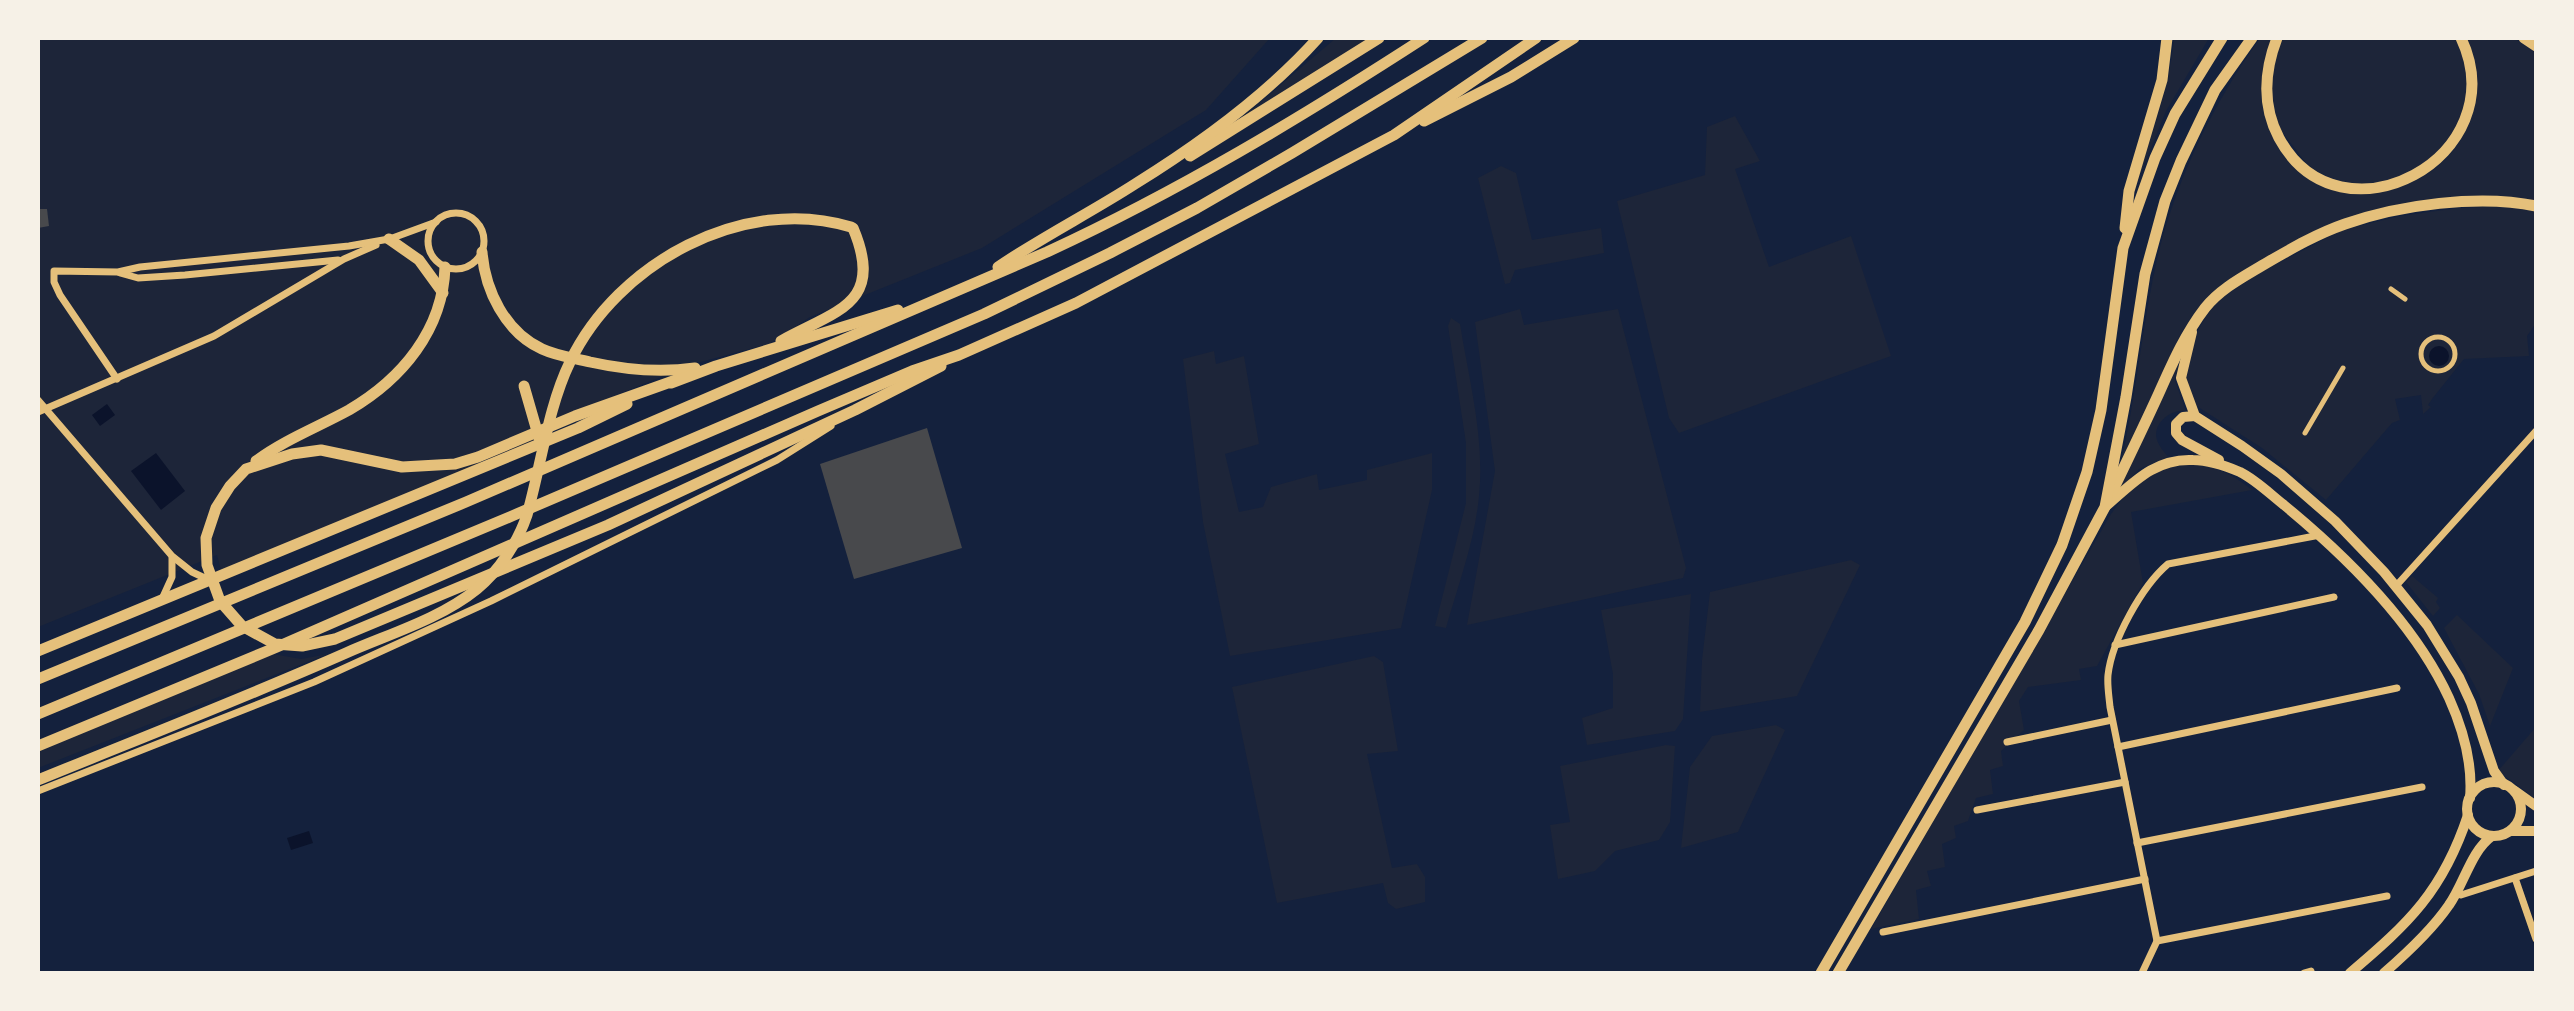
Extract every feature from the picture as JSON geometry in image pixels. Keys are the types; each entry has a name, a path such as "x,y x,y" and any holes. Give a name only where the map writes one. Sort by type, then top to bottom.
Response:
{"highway":[{"path":"1136,184 1258,97 1291,68 1318,38"},
{"path":"974,283 1136,184 1197,152 1379,38"},
{"path":"38,679 452,509 1113,222 1193,179 1424,38"},
{"path":"38,714 984,314 1197,208 1482,38"},
{"path":"1394,135 1536,38"},
{"path":"38,746 291,641 912,371 959,355 1076,303 1394,135 1511,77 1574,38"},
{"path":"1821,973 2025,622 2062,545 2087,472 2101,410 2129,191 2162,80 2167,38"},
{"path":"2123,248 2155,158 2175,114 2222,38"},
{"path":"2105,507 2145,274 2165,201 2215,90 2252,38"},
{"path":"2277,38 2267,71 2266,93 2269,114 2281,142 2292,157 2311,173 2345,187 2359,188 2386,186 2412,177 2433,164 2451,145 2465,121 2471,89 2470,69 2461,38"},
{"path":"2524,38 2536,46"},
{"path":"1838,973 2039,630 2105,507 2175,357 2195,323 2220,293 2242,278 2343,225 2367,217 2441,204 2501,201 2536,206"},
{"path":"38,780 332,660 450,607 487,580 524,524 568,364 613,302 643,274 677,251 735,227 782,219 828,221 852,228 865,262 858,293 842,309 757,353"},
{"path":"389,239 419,260 443,293"},
{"path":"482,252 489,286 504,315 519,333 542,349 629,370 716,366"},
{"path":"445,267 443,293 428,333 390,381 351,408 279,446 246,469 216,508 206,538 206,558 217,596 242,626 269,641 286,646 318,644 375,622 608,525 915,381 959,355"},
{"path":"246,469 292,454 321,450 402,467 455,464 575,416 716,366 952,293"},
{"path":"38,651 578,428 676,380"},
{"path":"524,386 542,454"}],"main road":[{"path":"2195,323 2181,378 2195,416 2281,474 2335,521 2396,586 2427,625 2471,703 2494,771 2520,802 2521,810 2509,832"},
{"path":"2195,416 2183,417 2176,424 2176,433 2182,440 2242,473 2320,535 2403,626 2434,670 2465,740 2471,782 2468,815 2459,842 2428,899 2383,946 2350,973"},
{"path":"2105,507 2143,473 2173,461 2206,461 2242,473"},
{"path":"2320,535 2335,521"},
{"path":"2470,798 2481,786 2497,783 2536,806"},
{"path":"2468,815 2476,830 2492,836"},
{"path":"2384,973 2448,907 2484,842 2492,836 2509,832 2536,831"}],"street":[{"path":"42,411 214,336 344,259 452,213 469,216 482,228 482,252 471,265 453,269 437,262 429,246 431,229 436,222"},
{"path":"117,379 60,295 54,282 54,271 118,272 389,239"},
{"path":"118,272 138,278 344,259"},
{"path":"2391,289 2405,299"},
{"path":"2440,337 2453,346 2455,357 2450,367 2434,371 2425,365 2421,354 2429,340 2440,337"},
{"path":"2305,433 2343,368"},
{"path":"38,400 42,411 172,556 192,572 209,580"},
{"path":"38,791 314,682 491,601 777,460 855,410"},
{"path":"2396,586 2536,431"},
{"path":"2142,973 2157,941 2112,720 2108,676 2115,645 2152,578 2168,564 2320,535"},
{"path":"160,600 170,583 172,556"},
{"path":"2115,645 2334,597"},
{"path":"2118,747 2397,688"},
{"path":"2007,742 2112,720"},
{"path":"1977,810 2125,782"},
{"path":"2137,843 2422,787"},
{"path":"2461,895 2536,871"},
{"path":"2515,878 2536,939"},
{"path":"1883,932 2145,879"},
{"path":"2157,941 2387,896"}],"shaded area":[{"path":"38,38 1270,38 1206,110 982,248 810,317 769,344 693,364 429,471 446,470 537,437 538,441 221,570 217,555 38,627"},
{"path":"1336,38 1368,38 1232,126"},
{"path":"2174,38 2209,38 2166,111 2133,192 2163,97"},
{"path":"2260,38 2272,38 2262,78 2289,158 2334,186 2370,193 2390,190 2428,173 2445,160 2458,144 2468,125 2476,88 2466,38 2514,38 2536,53 2536,201 2506,197 2336,222 2192,316 2178,339 2120,466 2153,278 2167,222 2188,166 2213,113"},
{"path":"2281,38 2458,38 2467,87 2462,116 2437,153 2420,167 2400,177 2358,184 2315,170 2284,135 2273,111 2272,83"},
{"path":"1735,116 1760,161 1735,169 1769,267 1851,236 1891,356 1679,433 1669,418 1617,201 1705,175 1707,127"},
{"path":"1501,166 1516,173 1532,240 1601,228 1604,253 1515,270 1510,283 1505,284 1478,178"},
{"path":"2503,206 2536,210 2536,323 2527,336 2529,356 2464,359 2423,414 2421,395 2395,399 2400,420 2392,423 2326,500 2262,448 2195,405 2186,375 2195,336 2220,299 2259,273 2342,230 2400,216"},
{"path":"1520,309 1524,325 1618,309 1686,568 1683,578 1467,625 1495,471 1475,322"},
{"path":"1451,318 1460,324 1475,410 1480,475 1474,530 1446,628 1435,626 1466,503 1466,443 1448,326"},
{"path":"2439,346 2446,349 2449,356 2446,363 2439,366 2432,363 2429,356 2432,349"},
{"path":"1214,351 1216,364 1244,356 1259,444 1225,454 1239,512 1263,507 1271,487 1317,474 1319,490 1367,480 1367,470 1432,453 1432,490 1401,628 1230,656 1203,522 1183,359"},
{"path":"2181,353 2175,381 2186,411 2174,412 2164,418 2156,434 2168,457 2139,469 2112,499"},
{"path":"107,404 115,415 100,426 92,415"},
{"path":"156,453 185,491 161,510 131,471"},
{"path":"2178,463 2218,469 2252,490 2131,512 2143,583 2097,666 2079,669 2081,680 2028,687 2019,701 2024,730 2001,751 2003,766 1990,770 1993,794 1976,798 1968,821 1954,826 1956,838 1942,844 1945,867 1927,871 1931,886 1916,890 1919,919 1871,929 2111,514 2140,482"},
{"path":"1851,560 1860,565 1797,696 1700,712 1710,592"},
{"path":"2412,576 2438,598 2436,602 2440,608 2433,616 2406,582"},
{"path":"1691,594 1683,719 1675,731 1587,745 1582,718 1613,708 1613,674 1601,610"},
{"path":"2457,615 2513,668 2490,726 2479,694 2444,628"},
{"path":"273,654 301,659 328,654 38,768 38,752"},
{"path":"1374,656 1383,662 1398,751 1367,754 1392,868 1417,864 1425,877 1425,902 1396,909 1388,903 1383,883 1277,903 1232,687"},
{"path":"1776,725 1785,730 1738,832 1681,848 1690,767 1712,736"},
{"path":"2536,727 2536,799 2498,771"},
{"path":"1666,745 1675,746 1670,822 1659,840 1615,851 1595,871 1558,879 1550,825 1570,822 1560,766"},
{"path":"309,831 313,843 291,850 287,838"}],"building":[{"path":"38,209 47,209 49,226 38,228"},
{"path":"927,428 962,548 854,579 820,464"}]}
